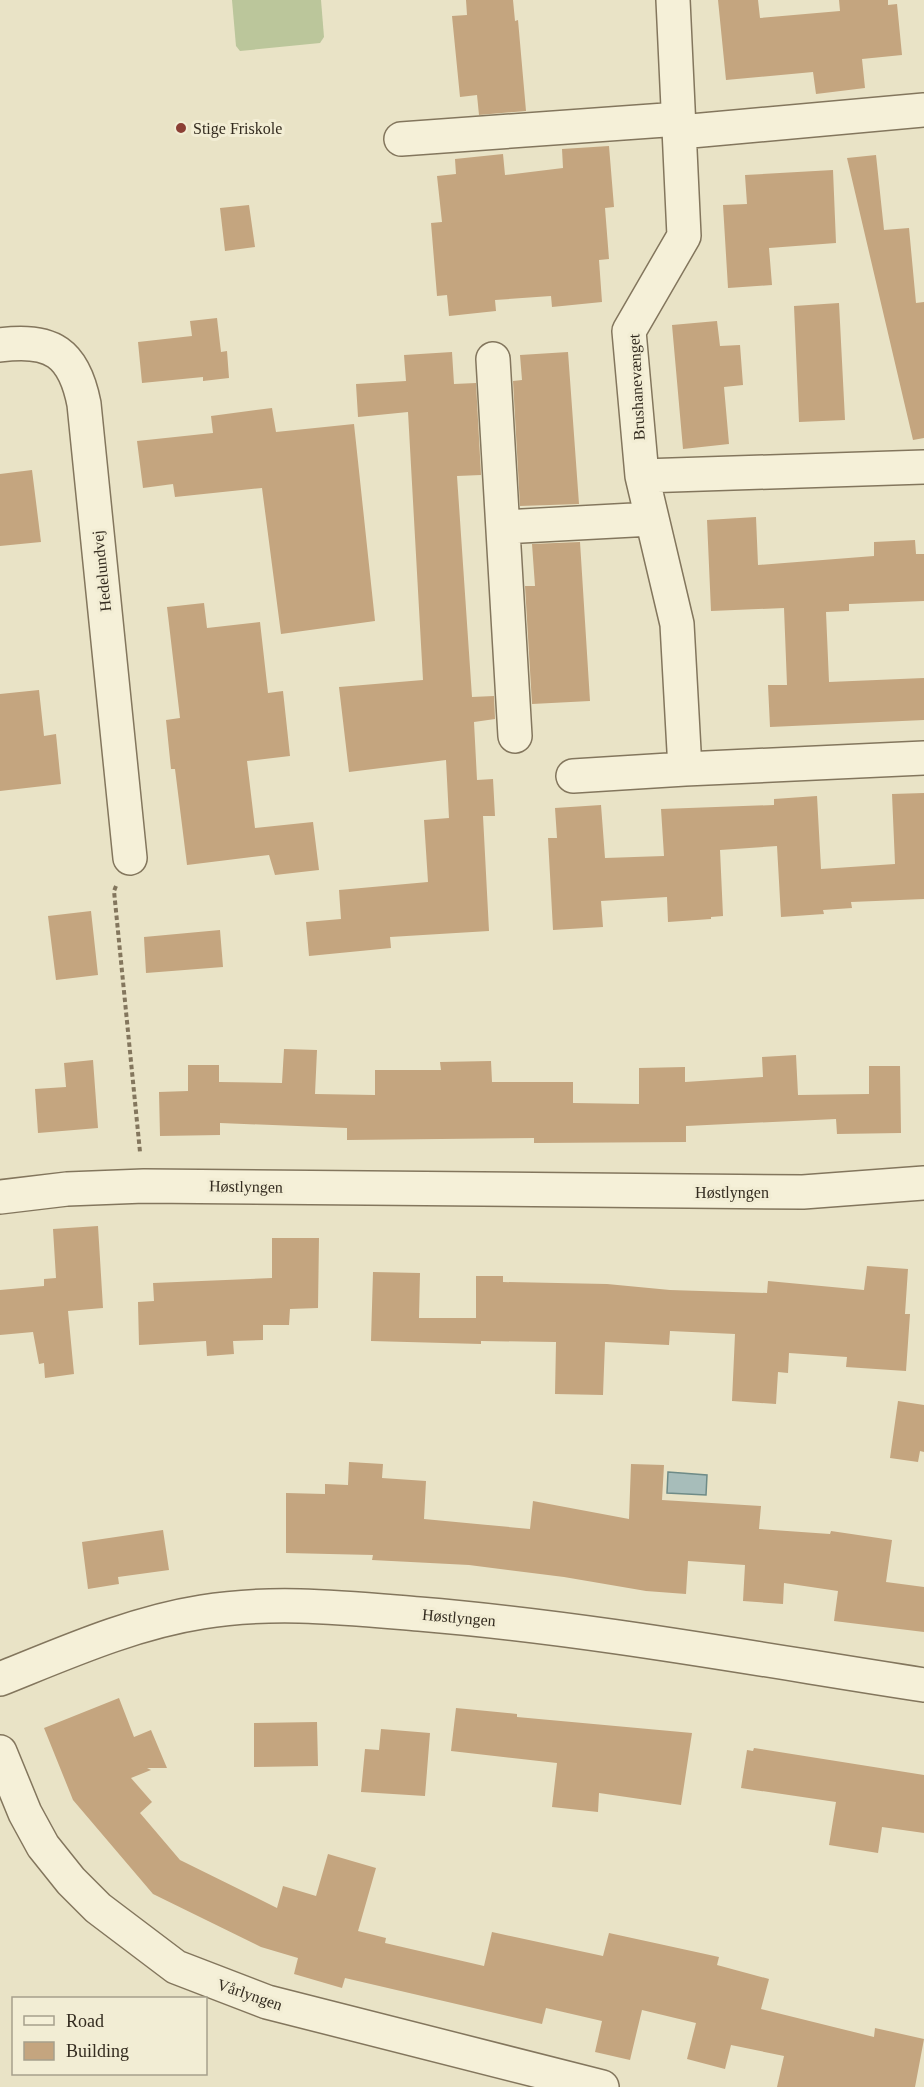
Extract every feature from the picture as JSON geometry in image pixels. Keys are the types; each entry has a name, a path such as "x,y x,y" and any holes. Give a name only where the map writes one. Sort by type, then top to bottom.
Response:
{"street":[{"name":"Brushanevænget","path":"673,0 684,236 629,331 642,476 677,624 685,769"},
{"path":"401,139 680,126 924,110"},
{"name":"Hedelundvej","path":"0,345 18,343 48,347 67,360 79,380 84,404 130,858"},
{"path":"493,359 515,736"},
{"path":"642,476 924,467"},
{"path":"503,527 652,519"},
{"path":"573,776 924,758"},
{"name":"Høstlyngen","path":"0,1197 67,1189 144,1186 803,1192 924,1183"},
{"name":"Høstlyngen","path":"0,1679 137,1628 200,1612 261,1606 326,1607 522,1622 924,1685"},
{"name":"Vårlyngen","path":"0,1752 39,1838 71,1881 98,1908 176,1967 267,2002 602,2087"}],"path":[{"path":"130,858 114,891 144,1186"}],"green space":[{"path":"232,0 321,0 324,37 320,43 240,51 236,46"}],"water":[{"path":"668,1472 707,1475 706,1495 667,1493"}],"building":[{"path":"466,0 513,0 515,21 518,20 526,111 479,115 477,95 460,97 452,16 467,15"},
{"path":"718,0 758,0 760,18 840,11 839,0 888,0 888,5 897,4 902,55 862,59 865,88 816,94 813,72 726,80"},
{"path":"609,146 614,207 605,208 609,259 599,260 602,302 552,307 551,296 495,300 496,311 449,316 447,295 437,296 431,223 442,222 437,176 456,174 455,159 503,154 505,175 563,168 562,149"},
{"path":"876,155 884,230 909,228 916,303 924,302 924,438 913,440 847,158"},
{"path":"833,170 836,243 769,248 772,285 728,288 723,205 747,204 745,175"},
{"path":"249,205 255,247 225,251 220,208"},
{"path":"839,303 845,420 799,422 794,306"},
{"path":"217,318 221,352 227,351 229,378 203,381 203,377 142,383 138,342 192,336 190,321"},
{"path":"717,321 720,346 740,345 743,385 724,387 729,444 683,449 672,325"},
{"path":"452,352 454,384 476,383 481,475 457,476 472,697 494,696 495,719 474,722 477,780 493,779 495,816 483,816 489,931 390,937 391,948 309,956 306,922 341,919 339,890 428,882 424,820 449,818 446,760 349,772 339,687 423,680 408,412 358,417 356,384 406,381 404,355"},
{"path":"568,352 579,504 520,506 513,381 522,380 520,355"},
{"path":"272,408 276,432 354,424 375,621 281,634 262,488 175,497 173,484 143,488 137,441 213,433 211,416"},
{"path":"32,470 41,542 0,546 0,474"},
{"path":"756,517 758,565 874,556 874,542 915,540 916,554 924,554 924,601 849,604 849,611 826,612 829,682 924,678 924,720 770,727 768,685 787,685 784,608 711,611 707,520"},
{"path":"580,542 590,701 532,704 525,586 535,586 532,544"},
{"path":"204,603 207,628 260,622 268,693 283,691 290,756 247,761 255,828 313,822 319,870 275,875 269,855 187,865 175,769 171,769 166,720 180,718 167,607"},
{"path":"39,690 44,736 56,734 61,784 0,791 0,694"},
{"path":"924,793 924,899 851,902 852,908 823,910 824,914 781,917 777,846 720,850 723,916 668,922 667,897 601,901 603,927 553,930 548,838 557,838 555,808 601,805 605,858 664,856 661,809 774,805 774,799 817,796 821,869 895,864 892,794"},
{"path":"91,911 98,975 56,980 48,916"},
{"path":"220,930 223,967 146,973 144,937"},
{"path":"284,1049 317,1050 315,1094 375,1095 375,1070 441,1070 440,1062 491,1061 492,1082 573,1082 573,1103 639,1104 639,1068 685,1067 685,1082 763,1077 762,1057 796,1055 798,1095 869,1094 869,1066 900,1066 901,1133 837,1134 836,1119 686,1126 686,1142 534,1143 534,1138 347,1140 347,1128 220,1123 220,1135 160,1136 159,1092 188,1091 188,1065 219,1065 219,1082 282,1083"},
{"path":"93,1060 98,1128 38,1133 35,1089 66,1087 64,1063"},
{"path":"98,1226 103,1308 68,1311 74,1374 45,1378 44,1363 39,1364 33,1332 0,1335 0,1290 44,1286 44,1279 56,1278 53,1229"},
{"path":"272,1238 319,1238 318,1308 290,1309 289,1325 263,1325 263,1340 233,1341 234,1354 207,1356 206,1341 139,1345 138,1302 154,1301 153,1283 272,1278"},
{"path":"867,1266 908,1269 905,1314 910,1314 906,1371 846,1367 847,1357 789,1353 788,1373 778,1372 776,1404 732,1401 735,1334 670,1331 669,1345 605,1342 603,1395 555,1394 556,1342 481,1341 481,1344 371,1341 373,1272 420,1273 419,1318 476,1318 476,1276 503,1276 503,1282 607,1284 670,1290 767,1293 768,1281 864,1290"},
{"path":"898,1401 924,1405 924,1452 920,1451 918,1462 890,1458"},
{"path":"349,1462 383,1464 382,1478 426,1481 424,1519 530,1529 533,1501 629,1519 631,1464 664,1465 662,1500 761,1506 759,1529 830,1534 831,1531 892,1540 886,1582 924,1587 924,1632 834,1621 838,1591 784,1583 783,1604 743,1601 745,1565 688,1561 686,1594 646,1591 564,1577 469,1565 372,1560 373,1555 286,1553 286,1493 325,1494 325,1484 348,1485"},
{"path":"163,1530 169,1570 118,1577 119,1584 88,1589 82,1542"},
{"path":"119,1698 134,1737 151,1730 167,1768 147,1768 151,1770 131,1778 152,1802 140,1813 180,1860 277,1908 283,1886 316,1896 328,1854 376,1868 358,1931 386,1938 385,1943 484,1966 492,1932 603,1956 609,1933 719,1957 717,1965 769,1979 761,2009 874,2037 875,2028 924,2039 915,2087 777,2087 784,2056 731,2045 725,2069 687,2059 696,2023 642,2010 630,2060 595,2052 602,2021 546,2008 542,2024 345,1978 342,1988 294,1974 298,1958 261,1947 153,1894 73,1800 44,1728"},
{"path":"456,1708 517,1714 517,1717 692,1733 681,1805 599,1793 598,1812 552,1807 557,1763 451,1751"},
{"path":"317,1722 318,1766 254,1767 254,1723"},
{"path":"381,1729 430,1733 425,1796 361,1792 365,1749 379,1750"},
{"path":"754,1748 924,1775 924,1833 882,1827 878,1853 829,1845 836,1802 741,1788 747,1750 753,1751"}],"place":[{"name":"Stige Friskole","path":"181,128"}]}
